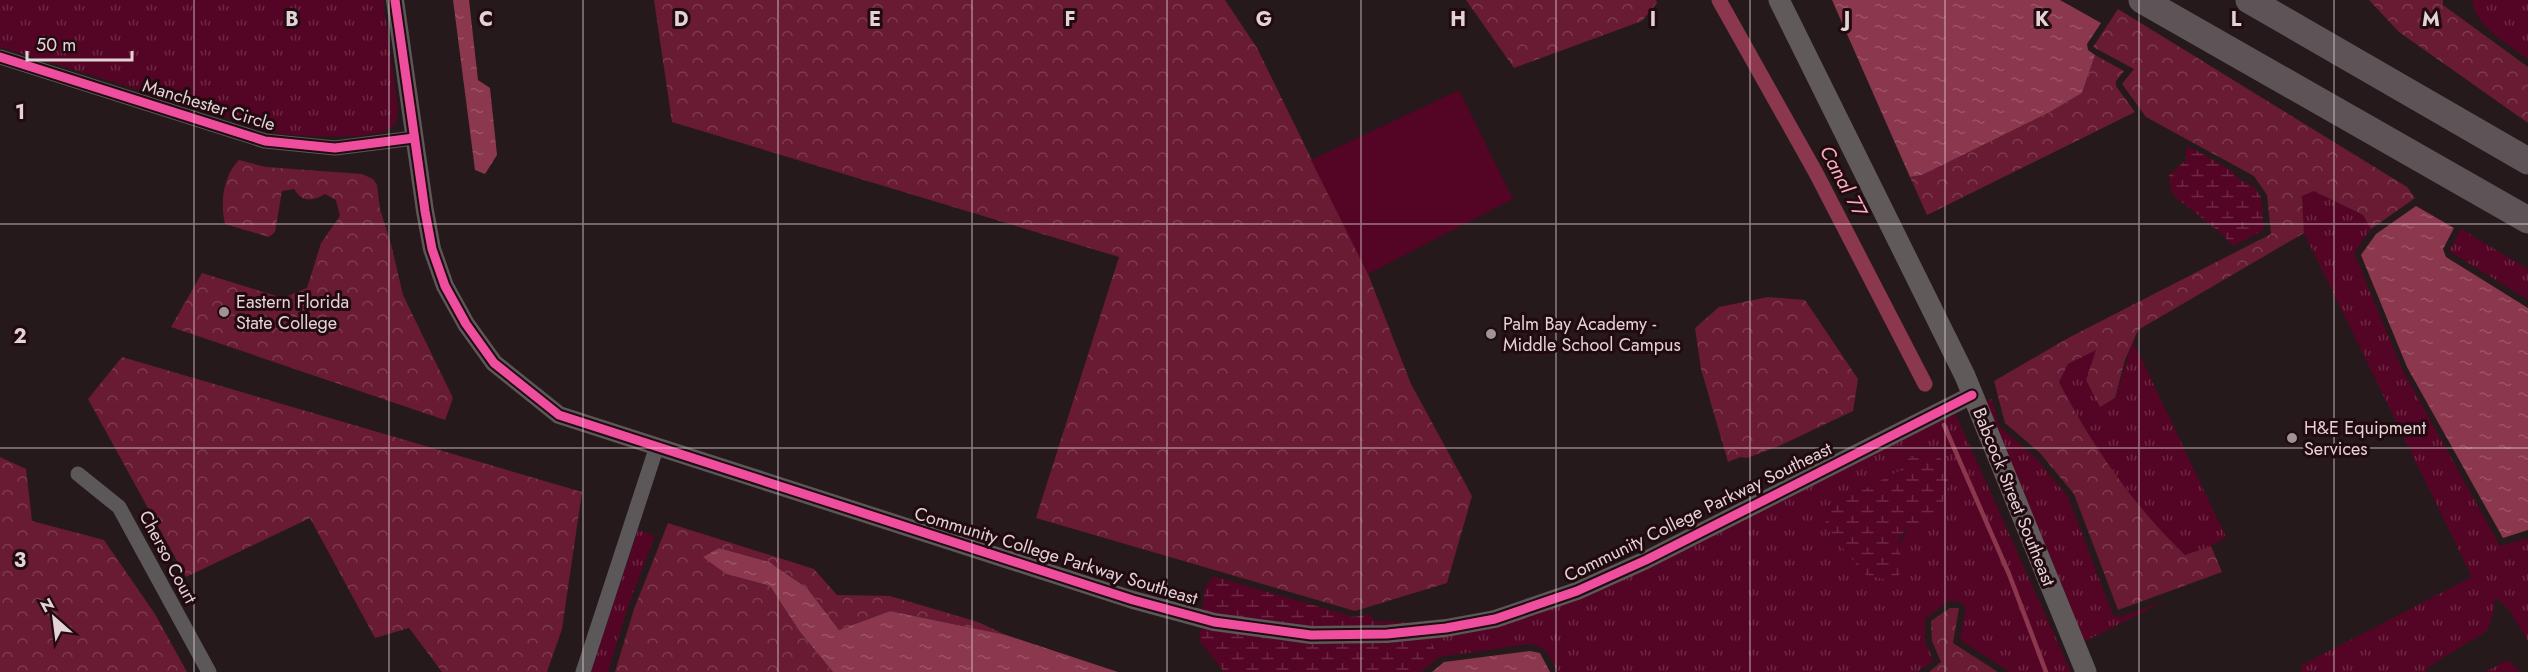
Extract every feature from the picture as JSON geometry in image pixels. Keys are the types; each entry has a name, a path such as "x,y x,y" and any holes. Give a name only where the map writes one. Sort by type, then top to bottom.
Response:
{"highway":[{"path":"2142,0 2528,220"},
{"path":"2249,0 2528,161"}],"main road":[{"name":"Babcock Street Southeast","path":"1779,0 1965,376 2086,672"}],"street":[{"name":"Community College Parkway Southeast","path":"395,0 429,230 445,286 466,324 494,363 560,415 1122,597 1214,622 1311,635 1387,634 1446,628 1495,619 1577,591 1655,555 1972,395"},
{"name":"Manchester Circle","path":"0,57 265,141 336,148 414,138"},
{"path":"583,672 657,446"},
{"name":"Cherso Court","path":"78,474 119,507 209,672"}],"green space":[{"path":"0,0 383,0 398,110 396,122 388,130 360,136 281,134 0,47"},
{"path":"654,0 1225,0 1257,48 1368,274 1411,384 1472,496 1447,583 1355,611 1036,518 1119,257 672,122"},
{"path":"1466,0 1656,0 1657,3 1642,21 1514,68"},
{"path":"2369,0 2443,0 2443,5 2528,67 2528,123 2399,32"},
{"path":"2472,0 2528,0 2528,59 2486,27 2474,10"},
{"path":"2118,9 2407,187 2415,198 2371,229 2363,215 2314,191 2302,196 2304,233 2138,330 2125,360 2115,398 2100,407 2086,380 2096,350 2068,364 2059,382 2115,474 2148,516 2185,555 2211,546 2222,572 2118,610 2074,494 2040,453 2005,423 1994,381 2070,337 2271,234 2267,195 2254,176 2146,117 2122,84 2134,69 2093,47"},
{"path":"2095,55 2124,71 2116,81 2116,86 2135,112 1927,215 1910,177 1922,175 2050,112 2082,93"},
{"path":"1459,90 1513,199 1368,274 1311,160"},
{"path":"2190,147 2231,170 2240,180 2253,186 2261,197 2264,230 2233,246 2221,233 2175,197 2170,187 2169,175 2186,160 2186,148"},
{"path":"239,160 266,167 362,174 373,179 377,185 380,209 403,295 453,398 445,420 171,327 202,273 283,298 307,288 321,243 340,216 336,200 325,194 312,199 304,199 294,189 282,191 275,232 269,237 225,224 224,190 229,174"},
{"path":"2313,191 2363,215 2371,229 2354,253 2402,369 2500,546 2528,538 2528,641 2509,610 2495,597 2494,610 2487,631 2431,665 2425,672 2303,672 2300,666 2472,577 2304,233 2302,196"},
{"path":"2461,229 2528,269 2528,300 2449,251"},
{"path":"1768,297 1805,300 1858,379 1853,411 1779,446 1747,458 1740,457 1728,462 1701,369 1695,328 1719,307"},
{"path":"2133,341 2226,537 2211,546 2185,555 2148,516 2115,474 2059,382 2068,364 2097,349 2100,406 2115,399"},
{"path":"122,357 582,492 562,629 547,672 442,672 409,628 375,638 310,518 186,577 88,399"},
{"path":"1992,399 1999,426 2036,458 2068,497 2113,615 2121,617 2166,600 2082,643 1983,403"},
{"path":"1955,413 2071,672 2010,672 1960,640 1966,608 1961,602 1948,601 1925,619 1925,641 1933,660 1918,672 1558,672 1545,651 1530,644 1439,657 1429,638 1497,626","holes":["1925,450 1938,456 1928,519 1908,529 1898,546 1890,553 1860,569 1822,511 1899,471 1909,458"]},
{"path":"1925,450 1938,456 1944,463 1949,480 1945,497 1936,512 1926,520 1907,529 1903,534 1897,549 1906,561 1900,574 1893,581 1866,575 1829,531 1822,511 1899,471 1909,458"},
{"path":"0,457 26,469 32,521 104,540 155,614 187,672 0,672"},
{"path":"668,523 814,569 837,595 890,596 978,622 1006,635 890,611 839,630 807,588 769,562 719,548 704,557 726,574 770,586 800,632 833,672 615,672 634,609"},
{"path":"638,530 655,536 628,606 608,672 591,672"},
{"path":"1213,576 1354,617 1370,614 1374,621 1421,623 1311,627 1214,614 1202,611 1205,588"},
{"path":"1950,608 1959,608 1953,643 1998,672 1929,672 1941,662 1932,641 1931,621"},
{"path":"1201,627 1429,638 1439,657 1421,672 1224,672 1199,640"},
{"path":"2508,660 2520,672 2485,672"}],"water":[{"path":"453,0 469,0 478,80 490,88 497,155 485,174 475,170"},
{"path":"1832,0 2060,0 2101,23 2087,44 2088,50 2095,55 2082,93 2050,112 1922,175 1910,177"},
{"path":"2416,206 2454,228 2443,249 2446,257 2528,308 2528,530 2503,538 2407,367 2361,255 2376,234"},
{"path":"719,548 769,562 807,588 839,630 890,611 1006,635 1118,672 833,672 800,632 770,586 726,574 703,557"},
{"path":"1530,651 1540,653 1550,672 1432,672 1444,662"}],"waterway":[{"name":"Canal 77","path":"1719,0 1816,173 1925,384"},
{"path":"1944,425 2009,574 2046,672"}],"cycle path":[{"path":"395,0 425,211 432,249 445,286 466,324 494,363 559,415 1133,600 1214,622 1311,635 1387,634 1446,628 1495,619 1577,591 1646,560 1972,395"},
{"path":"0,57 265,141 335,148 414,138"}],"place":[{"name":"Eastern Florida State College","path":"224,312"},
{"name":"Palm Bay Academy - Middle School Campus","path":"1491,334"},
{"name":"H&E Equipment Services","path":"2292,438"}]}
